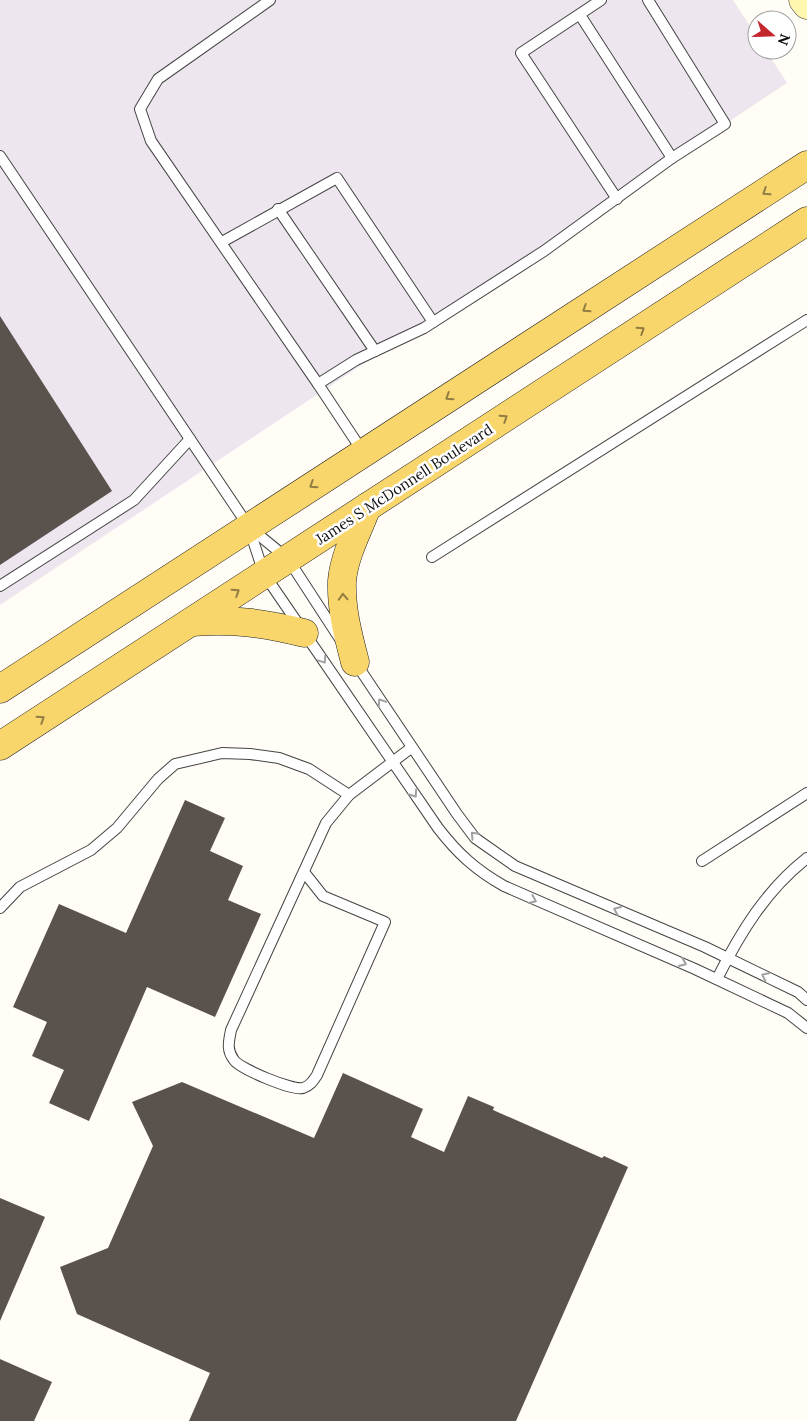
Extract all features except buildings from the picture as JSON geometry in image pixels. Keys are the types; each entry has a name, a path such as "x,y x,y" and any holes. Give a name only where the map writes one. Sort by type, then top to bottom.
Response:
{"main road":[{"path":"0,689 807,165"},
{"name":"James S McDonnell Boulevard","path":"0,746 807,222"},
{"path":"355,662 345,622 342,580 347,559 367,507"},
{"path":"191,622 238,620 304,634"}],"street":[{"path":"803,0 807,5"}],"lane":[{"path":"270,0 158,79 140,108 151,141 222,242 363,453"},
{"path":"601,0 521,53 617,199"},
{"path":"318,384 374,351 433,322 544,251 672,158 725,124 648,0"},
{"path":"580,15 672,158"},
{"path":"0,156 249,527 264,574 459,855 484,875 526,897 717,979 788,1014 807,1028"},
{"path":"222,242 278,209 337,178 433,322"},
{"path":"278,209 374,351"},
{"path":"432,557 807,320"},
{"path":"0,586 134,500 190,439"},
{"path":"249,527 288,559 411,748 475,838 498,855 536,876 727,958 798,992 807,1000"},
{"path":"304,872 323,896 385,922 317,1075 310,1085 301,1089 292,1088 243,1067 234,1061 228,1048 231,1030 326,823 349,795 411,748"},
{"path":"0,908 20,887 91,850 117,828 158,779 174,764 222,753 279,758 309,769 349,795"},
{"path":"702,861 807,793"},
{"path":"717,979 745,926 765,899 792,870 807,858"}],"shaded area":[{"path":"0,0 733,0 747,22 747,60 772,60 787,83 0,605"}]}
